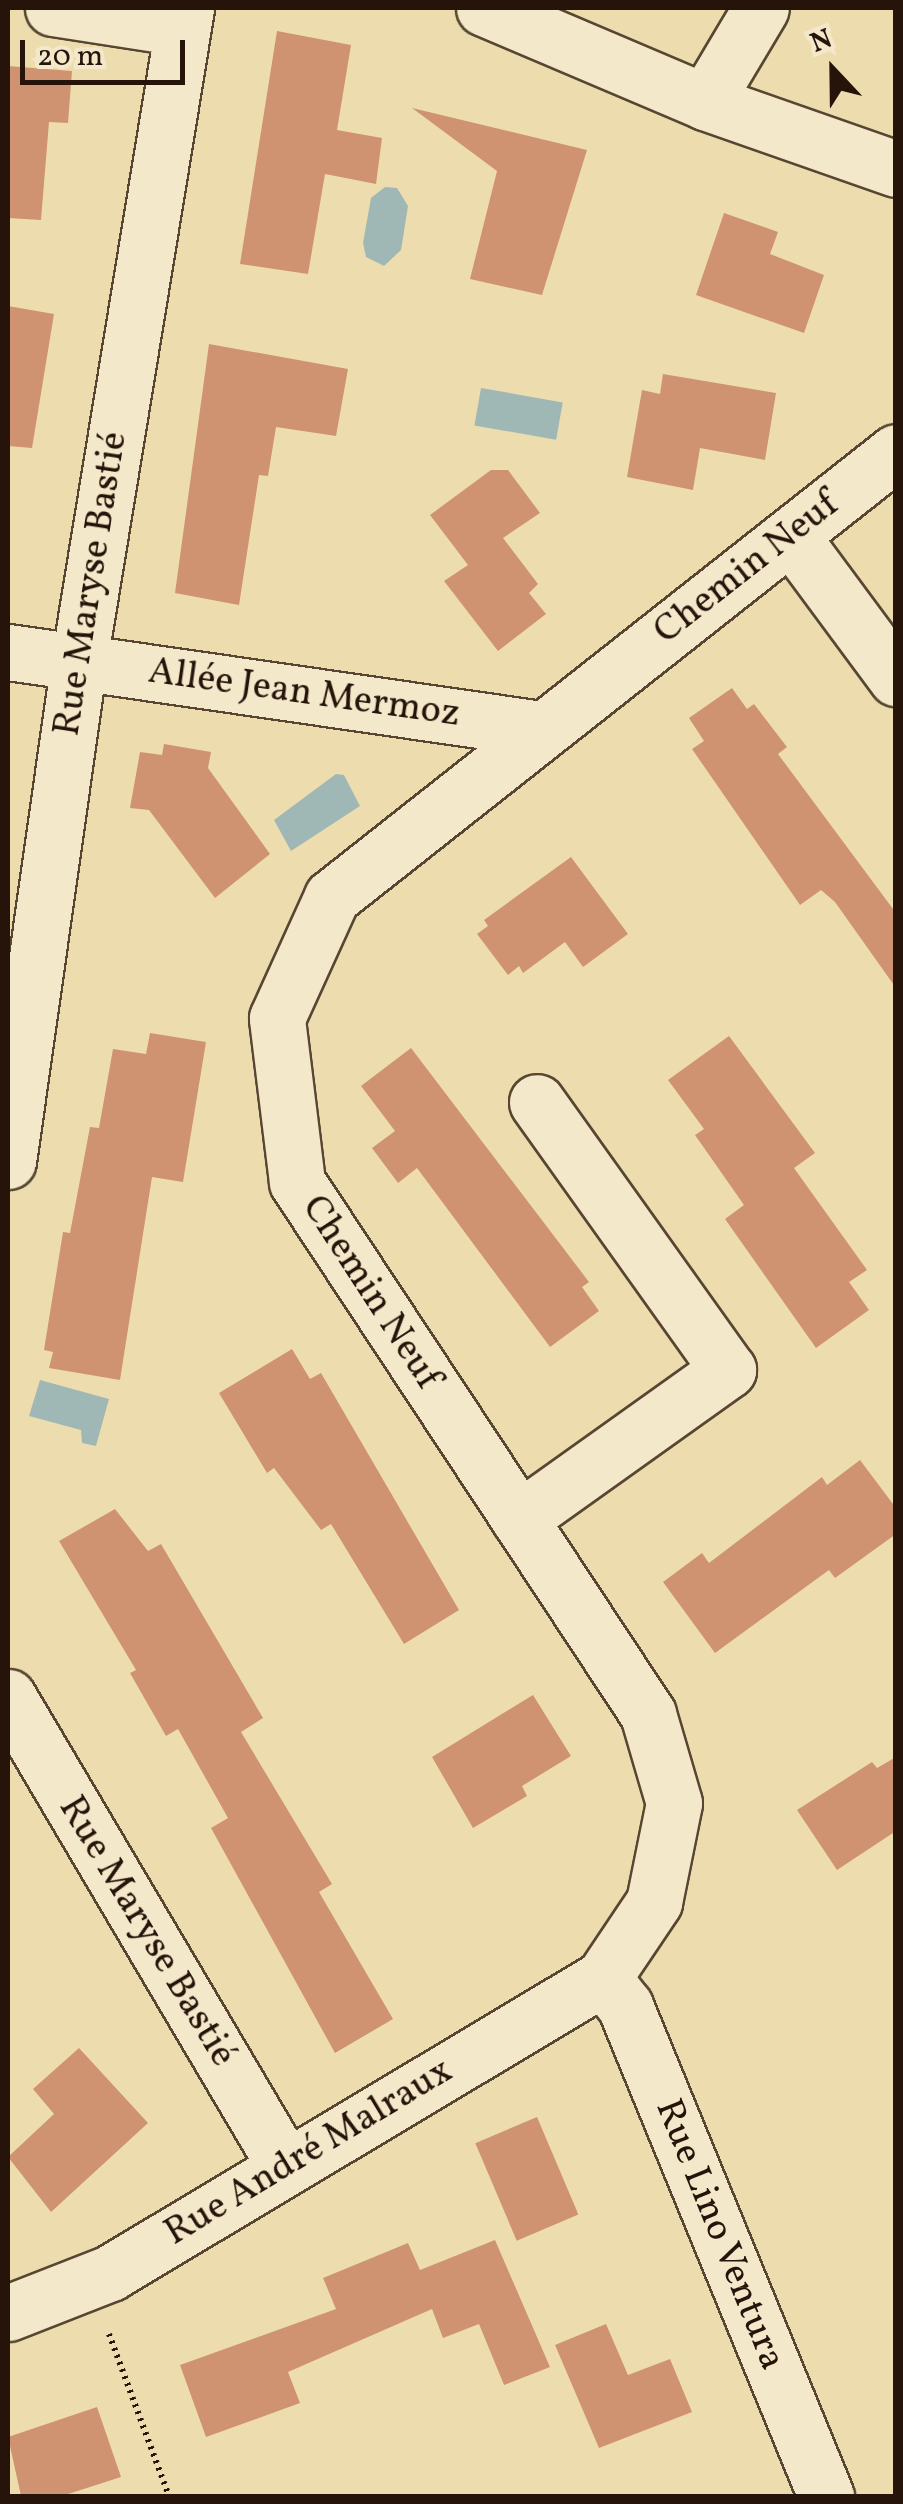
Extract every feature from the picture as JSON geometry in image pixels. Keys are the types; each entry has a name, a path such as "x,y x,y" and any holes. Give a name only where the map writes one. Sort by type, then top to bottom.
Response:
{"street":[{"path":"53,8 184,18"},
{"path":"484,8 705,102 896,169"},
{"path":"705,102 762,8"},
{"name":"Rue Maryse Bastié","path":"8,1161 12,1092 184,18"},
{"name":"Chemin Neuf","path":"603,1978 654,1902 674,1802 648,1714 297,1182 278,1018 332,897 896,452"},
{"path":"791,536 896,678"},
{"name":"Allée Jean Mermoz","path":"8,652 541,729"},
{"path":"519,1519 728,1370 537,1102"},
{"name":"Rue Maryse Bastié","path":"8,1697 285,2166"},
{"name":"Rue André Malraux","path":"8,2313 89,2281 603,1978"},
{"name":"Rue Lino Ventura","path":"603,1978 625,2006 826,2496"}],"path":[{"path":"89,2281 168,2496"}],"water":[{"path":"385,187 397,188 408,206 401,250 384,266 366,257 363,243 371,198"},
{"path":"481,388 563,402 556,440 474,425"},
{"path":"336,774 344,775 360,806 291,851 274,820"},
{"path":"40,1380 109,1399 96,1446 82,1443 81,1430 29,1416"}],"building":[{"path":"277,31 351,45 337,130 382,138 376,184 325,174 308,274 240,264"},
{"path":"8,66 72,71 68,123 49,122 41,220 8,218"},
{"path":"412,108 587,150 542,295 470,279 497,171"},
{"path":"724,213 778,232 770,254 824,275 804,333 696,295"},
{"path":"8,306 54,314 32,448 8,446"},
{"path":"209,344 348,369 336,436 276,427 268,476 259,475 239,605 175,593"},
{"path":"663,374 776,393 765,460 700,448 693,490 627,477 642,390 660,394"},
{"path":"491,470 508,470 540,513 503,538 538,584 529,593 546,614 498,651 444,581 468,565 430,515"},
{"path":"732,688 747,709 754,704 787,747 778,754 896,913 896,988 835,902 821,890 800,905 692,749 704,741 689,718"},
{"path":"164,744 211,752 208,768 270,854 215,898 149,810 130,808 140,752 162,755"},
{"path":"571,857 628,934 583,967 565,942 523,973 519,966 508,975 477,934 488,926 484,920"},
{"path":"150,1033 206,1042 183,1182 152,1177 120,1380 49,1368 53,1352 44,1350 63,1232 70,1233 90,1127 99,1128 113,1049 146,1054"},
{"path":"729,1036 815,1153 794,1168 867,1270 849,1282 869,1310 816,1348 725,1219 744,1205 695,1135 704,1129 668,1080"},
{"path":"411,1048 589,1282 582,1287 599,1311 550,1347 417,1168 398,1183 372,1148 395,1131 361,1086"},
{"path":"292,1349 310,1379 321,1373 459,1610 404,1644 331,1524 321,1530 274,1468 267,1473 219,1393"},
{"path":"860,1460 896,1508 896,1534 835,1578 829,1570 715,1653 663,1582 702,1553 709,1563 822,1477 827,1485"},
{"path":"115,1509 148,1551 161,1544 263,1718 241,1732 332,1884 319,1892 393,2019 335,2053 211,1828 228,1818 178,1729 166,1736 130,1673 136,1670 59,1541"},
{"path":"533,1695 571,1756 522,1786 527,1796 473,1828 432,1757"},
{"path":"896,1757 896,1831 837,1870 797,1810 872,1762 877,1768"},
{"path":"79,2048 148,2123 51,2212 8,2157 54,2114 33,2089"},
{"path":"537,2117 578,2215 517,2241 475,2143"},
{"path":"495,2240 550,2367 504,2385 479,2324 443,2338 432,2309 288,2372 300,2403 206,2437 180,2365 336,2309 323,2278 408,2243 420,2270"},
{"path":"606,2324 628,2375 670,2359 692,2412 599,2448 555,2345"},
{"path":"97,2407 121,2477 62,2496 21,2496 8,2437"}]}
